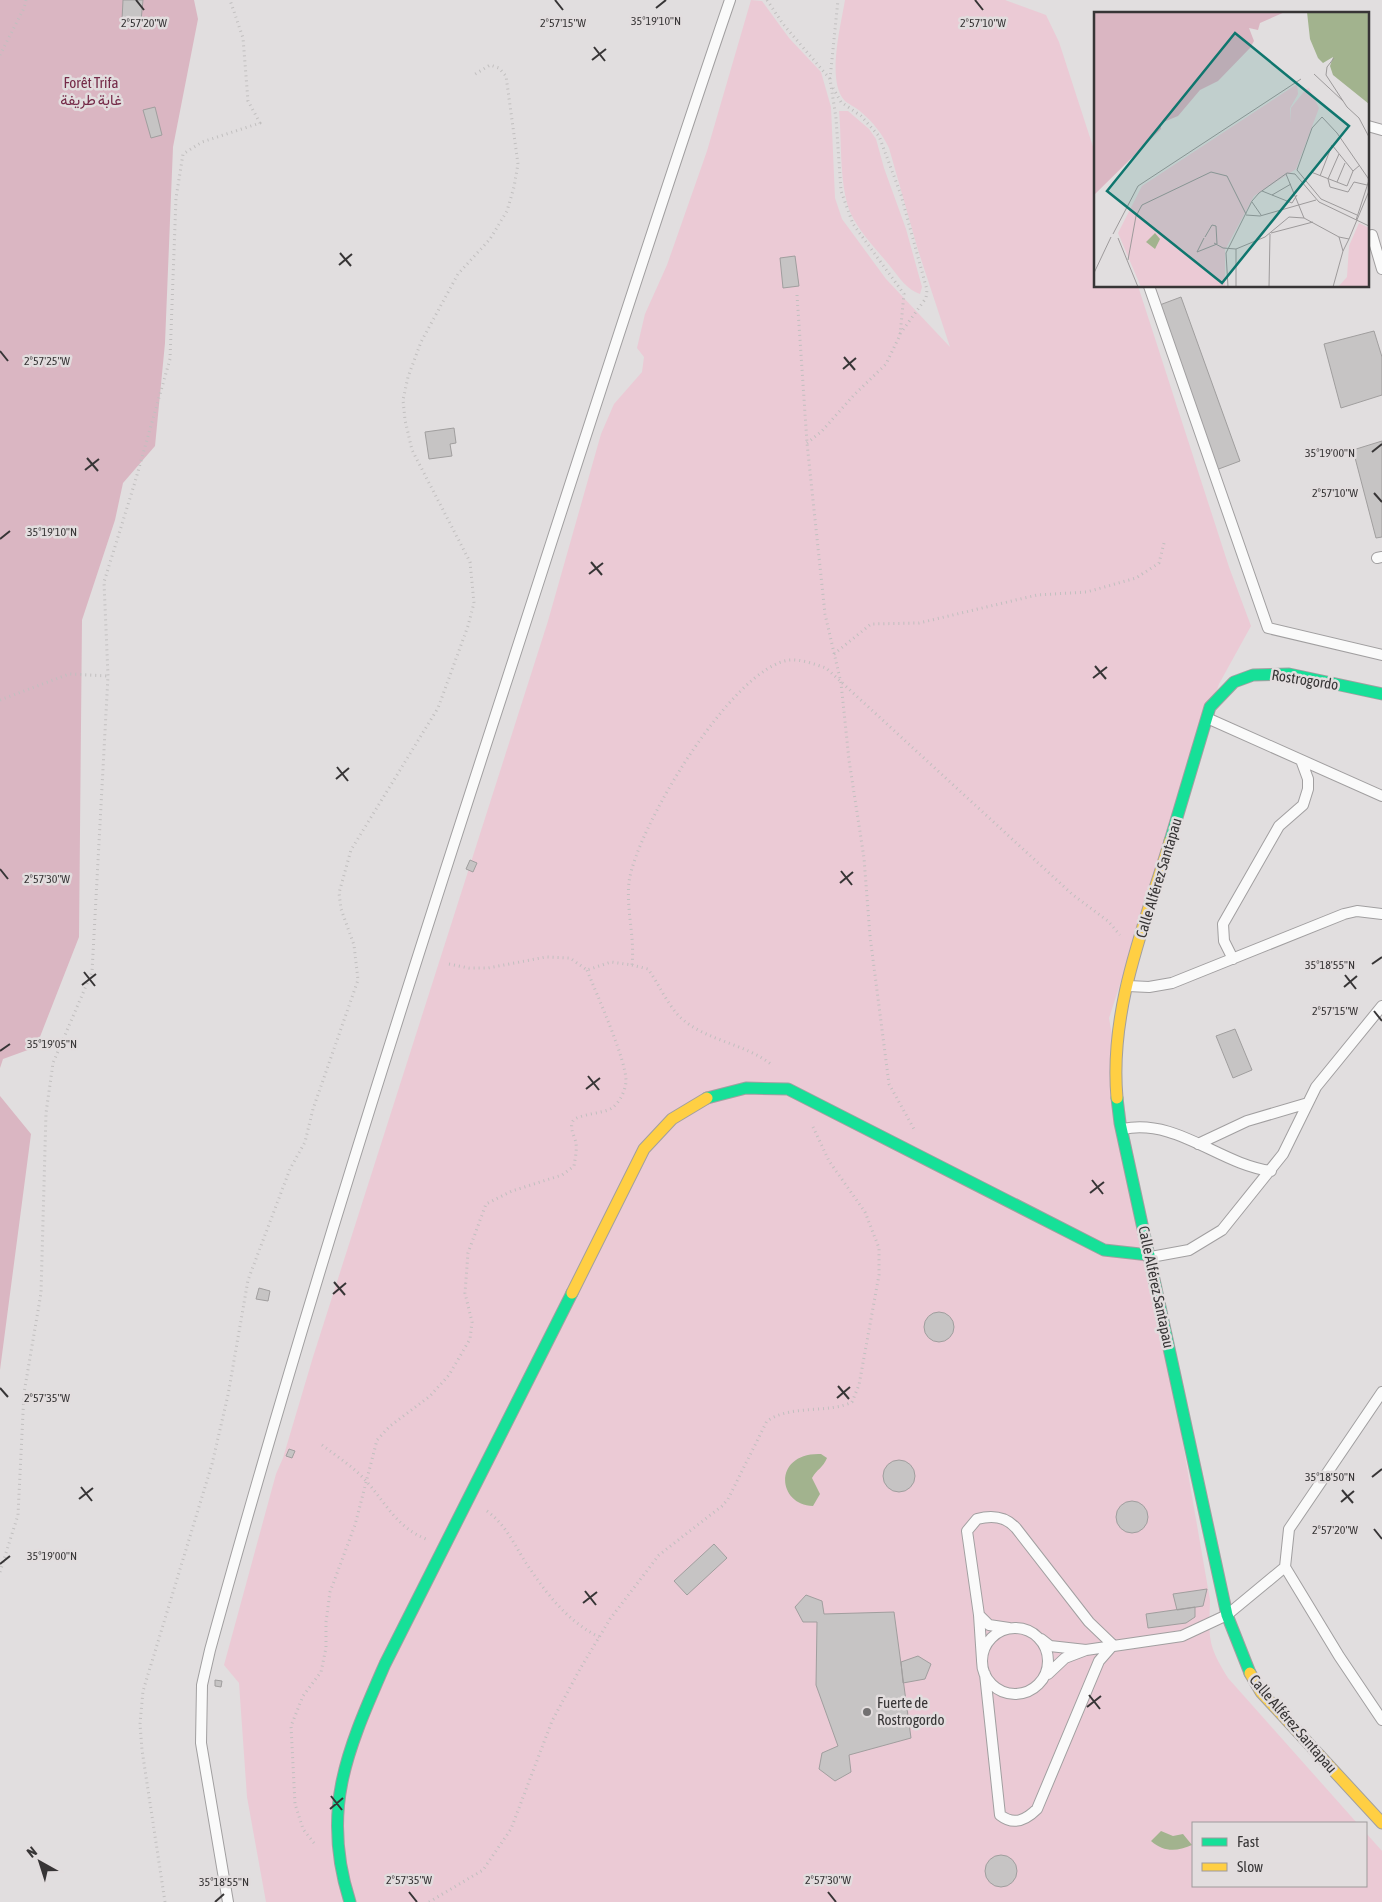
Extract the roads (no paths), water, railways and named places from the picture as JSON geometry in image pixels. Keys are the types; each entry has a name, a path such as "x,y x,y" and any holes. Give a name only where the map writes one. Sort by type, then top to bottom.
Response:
{"street":[{"name":"Rostrogordo","path":"1208,712 1222,691 1237,681 1261,673 1300,677 1382,694"},
{"name":"Calle Alférez Santapau","path":"1208,712 1126,986 1118,1021 1114,1058 1114,1088 1227,1615 1238,1651 1248,1673 1261,1692 1382,1823"},
{"path":"350,1902 342,1878 337,1848 337,1795 352,1743 385,1664 644,1149 657,1131 675,1115 701,1100 726,1091 754,1086 788,1089 1104,1250 1150,1256"}],"lane":[{"path":"228,1902 201,1742 202,1685 210,1650 339,1208 453,846 624,316 730,0"},
{"path":"1382,238 1372,236 1382,268"},
{"path":"1150,288 1268,628 1382,654"},
{"path":"1208,712 1301,760 1382,796"},
{"path":"1233,959 1224,941 1223,924 1279,826 1302,805 1308,789 1308,779 1301,760"},
{"path":"1126,986 1160,986 1344,914 1358,911 1382,914"},
{"path":"1150,1256 1176,1254 1213,1238 1222,1230 1283,1154 1316,1088 1382,1006"},
{"path":"1198,1144 1247,1121 1308,1103"},
{"path":"1122,1129 1144,1126 1156,1128 1247,1166 1271,1171"},
{"path":"1382,1392 1289,1529 1285,1567 1338,1656 1382,1720"},
{"path":"998,1517 1010,1521 1089,1622 1113,1645 1099,1661 1037,1809 1029,1818 1017,1821 1007,1820 1000,1815 982,1660 979,1615 967,1531 977,1519 998,1517"},
{"path":"984,1674 993,1686 1005,1693 1020,1694 1036,1688 1053,1667 1065,1658 1086,1650 1182,1636 1227,1615 1285,1567"},
{"path":"979,1615 989,1625 1026,1629 1050,1646 1086,1650"},
{"path":"982,1660 984,1648 993,1636 1010,1628"},
{"path":"1038,1636 1045,1646 1049,1661 1045,1676"}],"place":[{"name":"Fuerte de Rostrogordo","path":"867,1712"}],"park label":[{"name":"Forêt Trifa غابة طريفة","path":"91,92"}]}
